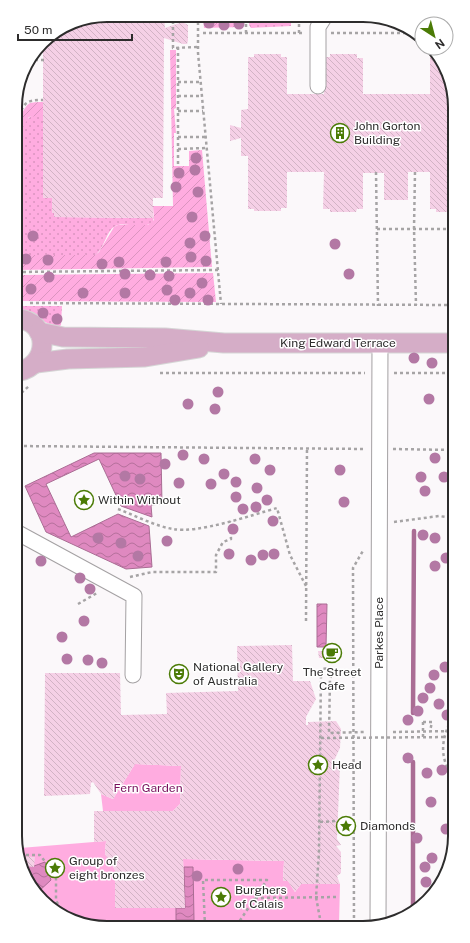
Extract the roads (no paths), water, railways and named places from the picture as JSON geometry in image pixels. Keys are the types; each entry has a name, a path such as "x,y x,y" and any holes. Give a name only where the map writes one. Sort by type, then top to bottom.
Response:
{"main road":[{"name":"King Edward Terrace","path":"22,312 39,332 43,345 40,357 24,372"},
{"name":"King Edward Terrace","path":"39,332 63,337 165,338 224,343 448,344"},
{"name":"King Edward Terrace","path":"24,372 68,359 145,356 224,343"}],"street":[{"path":"318,86 318,27 321,22"},
{"name":"Parkes Place","path":"378,919 379,732 373,449 380,373 380,344"},
{"path":"22,535 134,596 133,675"}],"water":[{"path":"94,453 161,453 162,504 151,505 152,517 121,506 99,459 46,484 71,537 118,514 149,526 152,567 126,569 46,532 25,486"},
{"path":"317,604 327,604 326,647 317,647"},
{"path":"45,862 51,880 41,889 36,883 28,866 34,866"},
{"path":"184,867 193,867 194,920 176,920 176,908 185,908"}],"waterway":[{"path":"413,713 414,531"},
{"path":"413,762 413,904"}],"place":[{"name":"John Gorton Building","path":"340,133"},
{"name":"Within Without","path":"84,500"},
{"name":"The Street Cafe","path":"332,653"},
{"name":"National Gallery of Australia","path":"179,674"},
{"name":"Head","path":"318,765"},
{"name":"Diamonds","path":"346,826"},
{"name":"Group of eight bronzes","path":"55,868"},
{"name":"Burghers of Calais","path":"221,897"}],"park label":[{"name":"Fern Garden","path":"148,788"}]}
